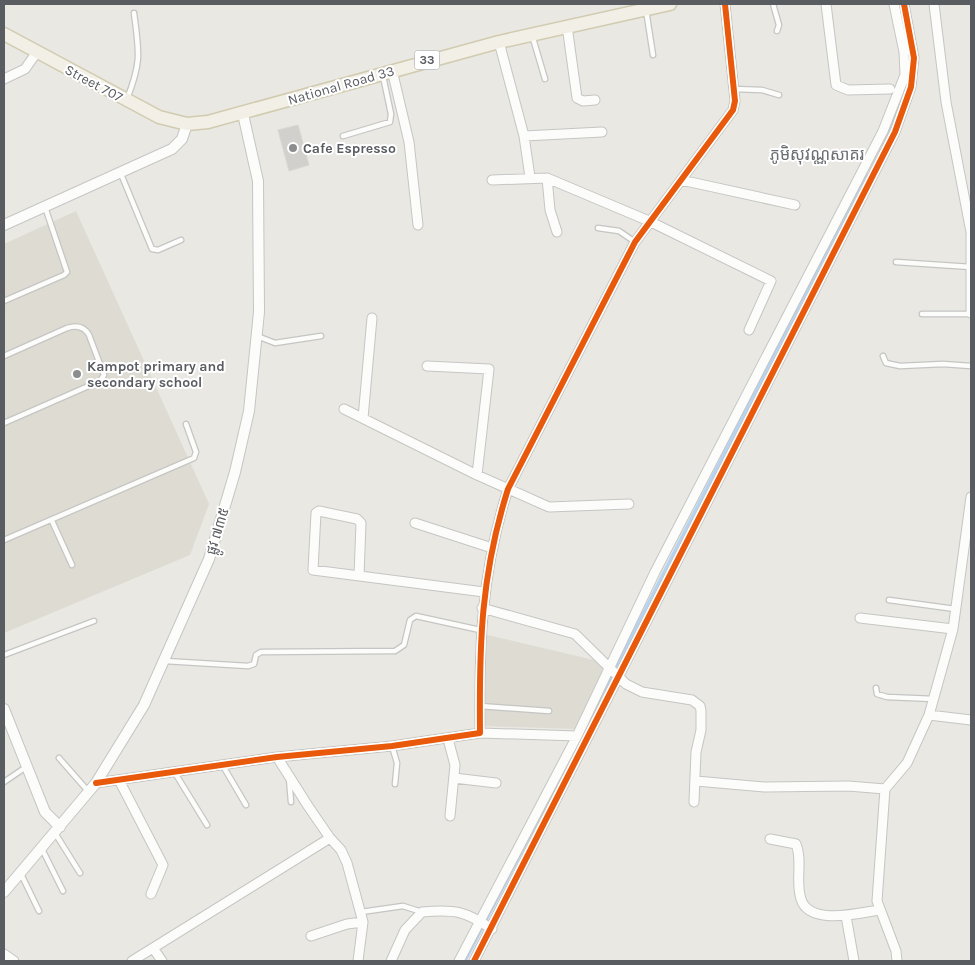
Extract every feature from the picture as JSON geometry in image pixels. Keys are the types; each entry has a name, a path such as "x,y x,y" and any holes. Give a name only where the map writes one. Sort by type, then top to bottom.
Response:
{"main road":[{"name":"National Road 33","path":"187,124 208,122 243,114 387,71 499,42 670,4"},
{"name":"Street 707","path":"4,34 159,117 187,124"}],"street":[{"path":"480,733 480,630 482,608 495,529 508,488 635,242 733,110 734,89 725,4"},
{"path":"826,4 836,85 848,90 890,89"},
{"path":"459,961 577,736 655,572 883,131 905,75 904,52 894,4"},
{"path":"474,961 619,679 895,132 911,87 914,58 904,4"},
{"path":"934,4 946,102 971,233 971,314"},
{"path":"567,26 576,98 582,101 595,100"},
{"path":"499,42 524,136 530,177"},
{"path":"4,79 25,69 37,52"},
{"path":"387,71 410,142 418,225"},
{"name":"ផ្លូវ ៧៣៥","path":"4,892 96,783 144,705 209,559 235,472 250,411 259,312 258,181 243,114"},
{"path":"4,225 121,174 172,149 182,138 187,124"},
{"path":"524,136 602,132"},
{"path":"492,180 530,177 547,178 649,222 770,281 749,330"},
{"path":"547,178 550,210 557,232"},
{"path":"681,180 796,204"},
{"path":"364,418 372,318"},
{"path":"426,366 489,369 477,475"},
{"path":"344,409 477,475 549,507 629,504"},
{"path":"897,961 896,951 877,901 885,789 916,749 934,699 952,629 970,516 971,497"},
{"path":"359,576 361,523 357,519 319,511 316,513 312,568 316,571 484,592"},
{"path":"415,523 492,548"},
{"path":"482,608 575,634 619,679 642,692 692,700 700,706 701,730 696,752 694,802"},
{"path":"860,618 952,629"},
{"path":"4,709 45,812 57,830"},
{"path":"929,715 971,720"},
{"path":"96,783 223,766 277,756 392,746 480,733 577,736"},
{"path":"448,739 454,764 450,816"},
{"path":"277,756 330,838 342,850 363,922 358,961"},
{"path":"454,778 496,784"},
{"path":"119,780 162,865 151,894"},
{"path":"696,781 765,787 848,786 885,789"},
{"path":"132,961 330,838"},
{"path":"770,838 794,842 798,847 801,899 805,905 820,915 846,916 879,910"},
{"path":"391,961 405,930 422,912 440,910 466,913 492,929"},
{"path":"846,916 854,961"},
{"path":"311,936 347,924 363,922"},
{"path":"153,948 162,961"},
{"path":"4,954 14,961"}],"lane":[{"path":"773,4 779,25 777,31"},
{"path":"646,9 654,55"},
{"path":"127,100 138,72 140,58 134,13"},
{"path":"532,34 545,79"},
{"path":"343,136 390,122 387,71"},
{"path":"734,89 762,90 779,95"},
{"path":"121,174 152,249 158,250 182,240"},
{"path":"4,301 67,272 45,207"},
{"path":"598,228 619,231 635,242"},
{"path":"896,262 971,267"},
{"path":"922,314 971,314"},
{"path":"4,356 67,328 77,326 87,330 104,375 100,381 4,423"},
{"path":"257,336 275,343 320,336"},
{"path":"883,356 886,363 900,366 943,364 971,366"},
{"path":"4,540 52,521 194,458 196,452 186,424"},
{"path":"52,521 72,565"},
{"path":"889,600 955,609"},
{"path":"165,661 248,666 254,664 256,655 261,652 395,651 404,645 410,620 416,616 480,630"},
{"path":"4,655 94,621"},
{"path":"876,688 877,694 886,697 934,699"},
{"path":"480,706 549,710"},
{"path":"392,746 397,763 395,784"},
{"path":"59,758 89,792"},
{"path":"223,766 246,805"},
{"path":"4,782 27,767"},
{"path":"176,773 206,825"},
{"path":"290,777 288,779 291,802"},
{"path":"57,830 80,873"},
{"path":"42,849 63,891"},
{"path":"21,874 39,911"},
{"path":"361,912 403,906 422,912"}],"shaded area":[{"name":"Kampot primary and secondary school","path":"76,211 209,504 190,555 4,633 4,244"},
{"path":"483,634 594,660 605,671 577,729 482,726"}],"building":[{"name":"Cafe Espresso","path":"298,125 309,165 289,171 278,130"}],"waterway":[{"path":"888,131 897,113 905,85"},
{"path":"587,724 866,174"},
{"path":"465,961 556,785"}],"cycle path":[{"path":"96,783 277,757 392,746 480,733 481,639 487,580 492,550 508,489 635,242 733,110 735,101 725,4"},
{"path":"474,961 895,132 911,87 914,58 904,4"}],"place":[{"name":"Cafe Espresso","path":"293,148"},
{"name":"Kampot primary and secondary school","path":"77,374"}],"district":[{"name":"ភូមិសុវណ្ណសាគរ","path":"817,154"}]}
